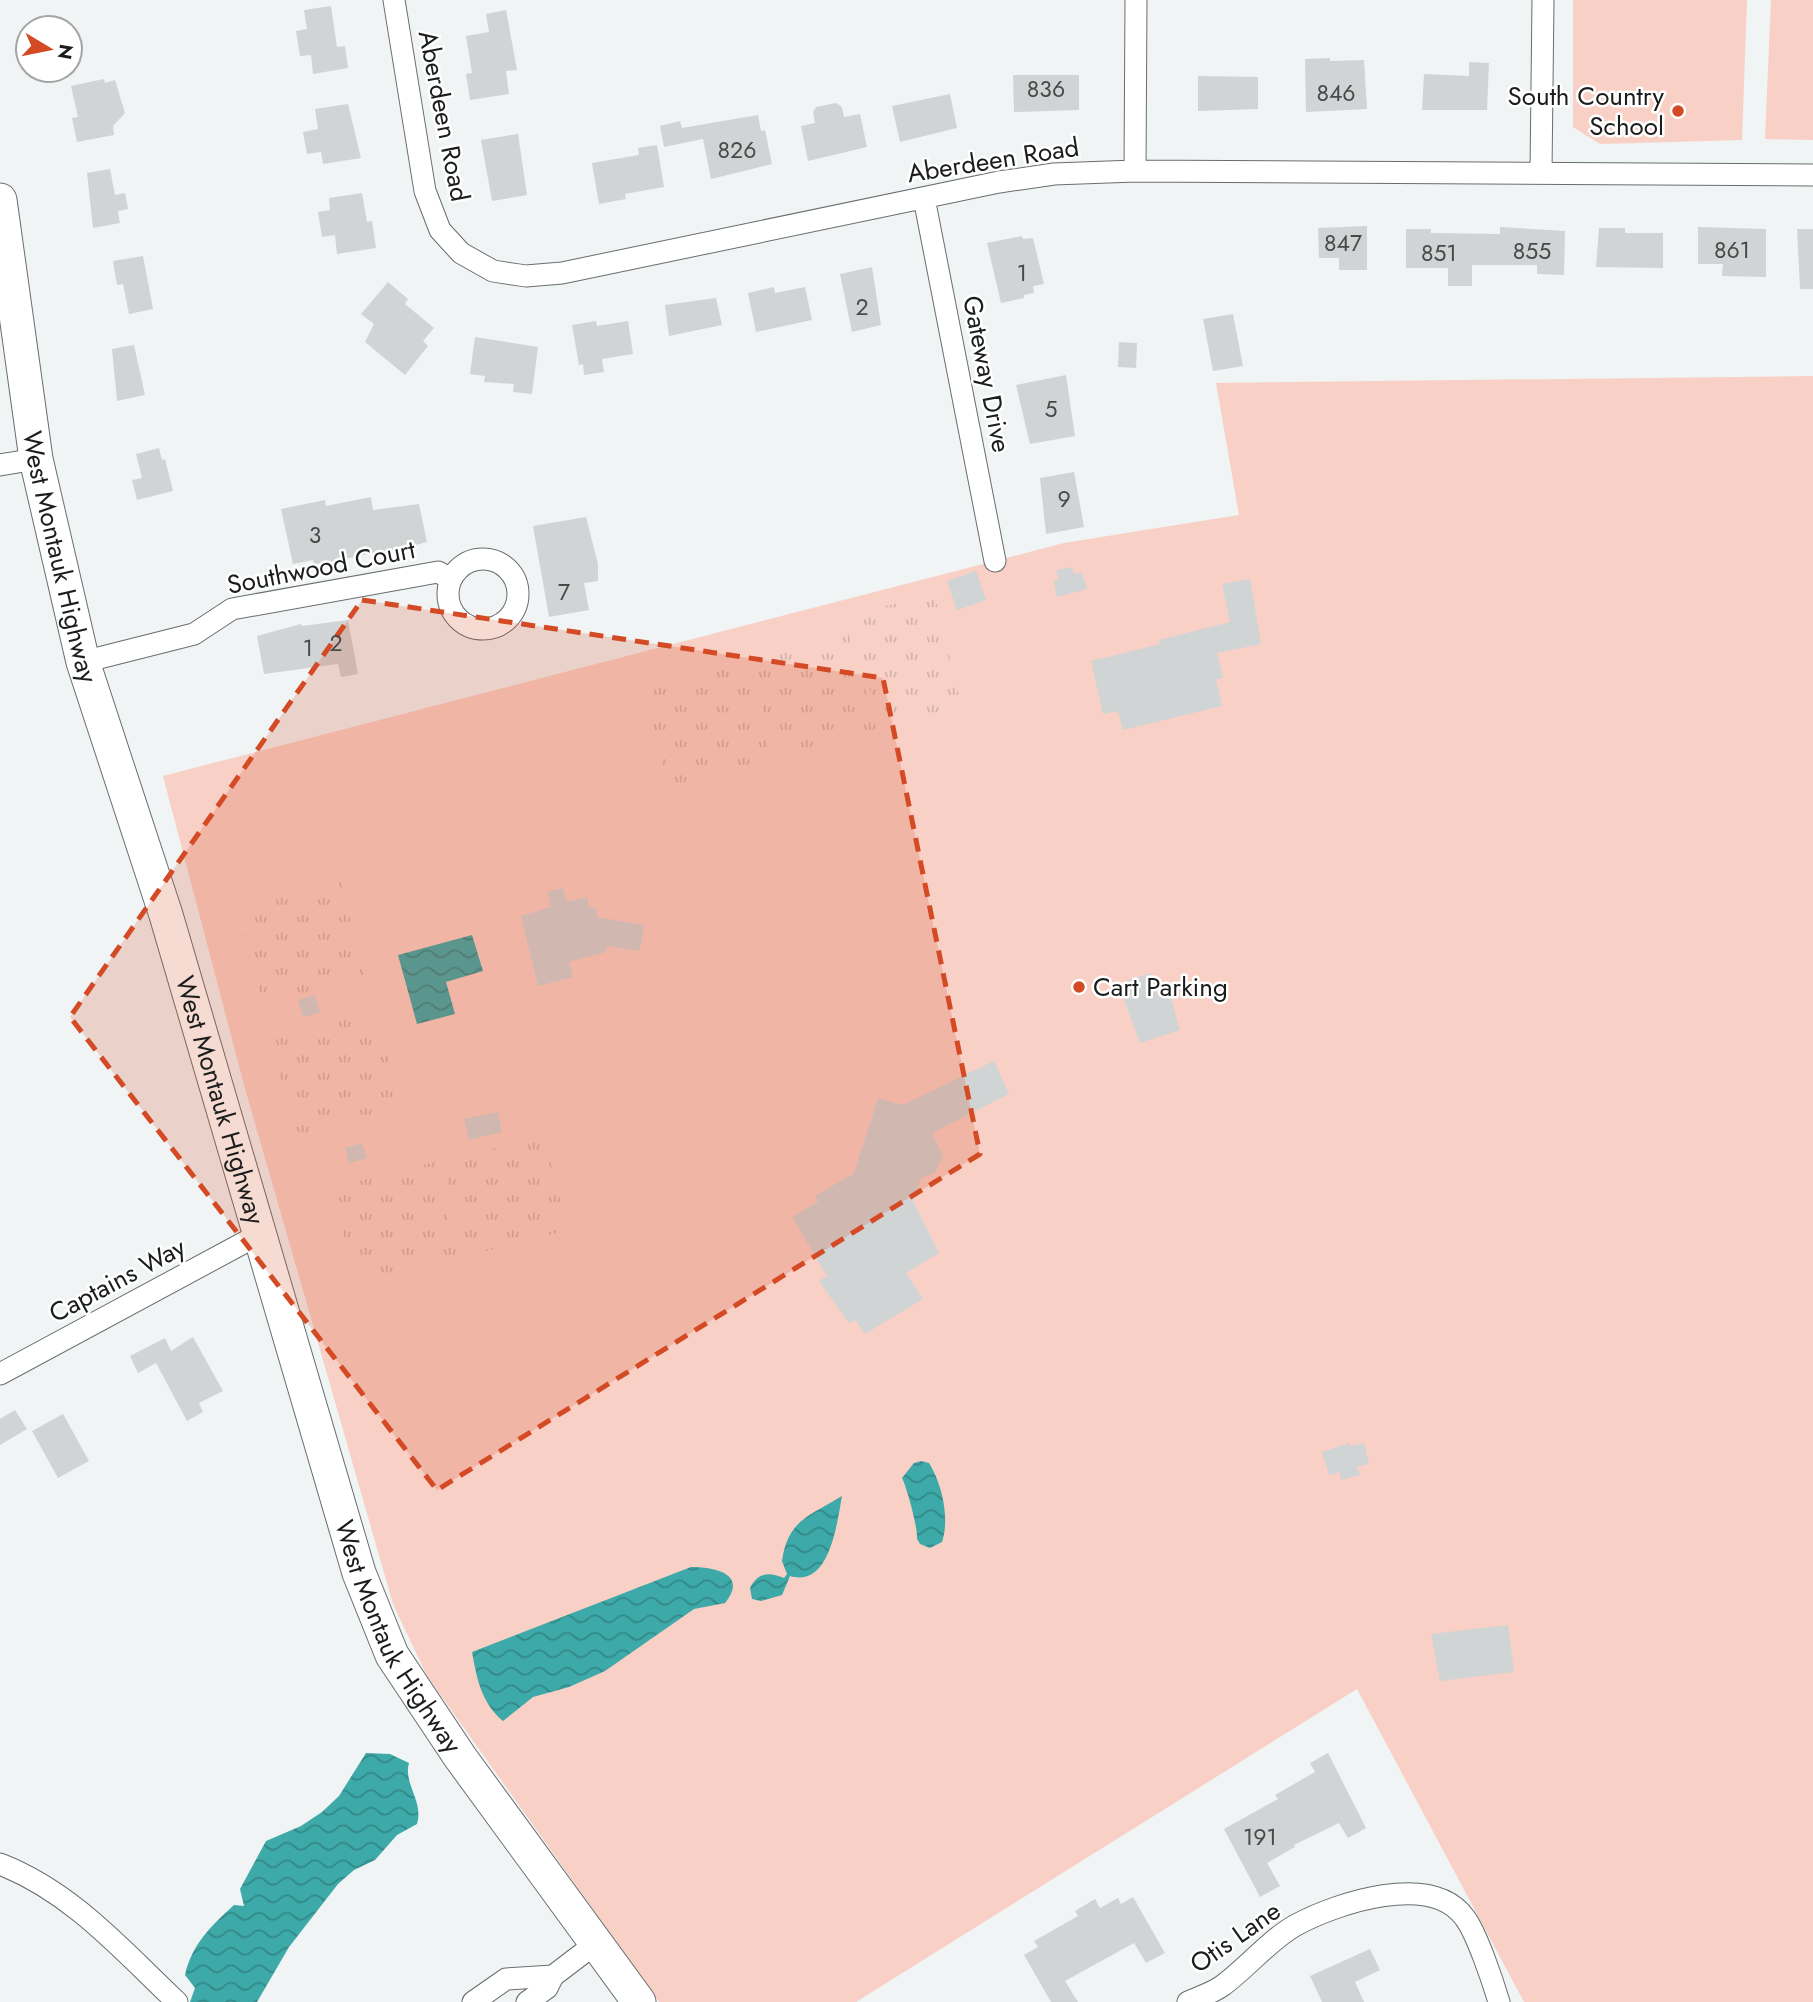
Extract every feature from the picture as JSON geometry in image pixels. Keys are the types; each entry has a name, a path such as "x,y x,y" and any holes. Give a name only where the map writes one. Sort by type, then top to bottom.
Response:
{"main road":[{"name":"West Montauk Highway","path":"0,200 36,459 83,662 166,915 351,1548 392,1655 460,1757 639,2002"}],"street":[{"name":"Aberdeen Road","path":"394,0 425,191 440,230 461,254 493,271 526,275 562,273 924,198 1054,174 1135,171 1813,175"},
{"path":"1135,171 1136,0"},
{"path":"1541,172 1543,0"},
{"name":"Gateway Drive","path":"924,198 995,561"},
{"path":"0,466 36,459"},
{"name":"Southwood Court","path":"83,662 194,634 232,609 438,572 451,579"},
{"name":"Captains Way","path":"0,1374 260,1234"},
{"path":"0,1864 36,1880 85,1914 175,2000"},
{"name":"Otis Lane","path":"1188,2002 1220,1987 1295,1926 1342,1907 1392,1894 1420,1894 1449,1904 1465,1918 1499,2002"},
{"path":"527,2002 547,1988 553,1976 594,1943"},
{"path":"473,2002 506,1979 553,1976"},
{"path":"496,2002 531,1978"}],"highlighted area":[{"path":"362,600 883,678 980,1154 437,1490 70,1017"}],"green space":[{"path":"1573,0 1747,0 1742,140 1600,144 1573,127"},
{"path":"1771,0 1813,0 1813,140 1765,139"},
{"path":"1813,376 1813,2002 1524,2002 1357,1689 856,2002 659,2002 427,1676 393,1604 244,1085 163,776 1064,543 1239,515 1216,383"},
{"path":"935,596 961,705 880,728 850,613"},
{"path":"848,632 877,729 777,759 749,661"},
{"path":"743,663 772,761 671,791 642,693"},
{"path":"341,882 365,978 262,1004 238,908"},
{"path":"376,1011 401,1110 294,1137 270,1038"},
{"path":"544,1136 568,1230 467,1256 443,1162"},
{"path":"435,1162 459,1258 356,1284 332,1188"}],"water":[{"path":"472,935 483,971 446,982 455,1014 417,1024 398,955"},
{"path":"914,1463 929,1463 934,1471 945,1512 942,1542 930,1548 920,1544 917,1539 912,1508 902,1478"},
{"path":"842,1496 834,1536 823,1563 804,1577 790,1576 782,1595 761,1601 752,1599 750,1588 760,1576 769,1574 784,1578 787,1574 782,1561 789,1536 795,1527"},
{"path":"691,1567 718,1570 731,1578 733,1585 725,1603 694,1609 605,1671 569,1687 533,1697 503,1721 490,1706 478,1681 472,1652"},
{"path":"366,1753 390,1754 409,1763 409,1778 418,1808 417,1824 397,1835 375,1860 354,1870 338,1884 289,1947 257,2002 190,2002 195,1988 185,1975 192,1954 210,1928 234,1905 244,1906 240,1889 266,1841 301,1826 322,1812 339,1796"}],"building":[{"path":"331,6 337,47 345,46 348,68 313,74 311,55 300,56 296,31 307,29 304,10"},
{"path":"506,10 517,70 506,71 509,94 470,100 466,74 472,73 466,36 489,32 486,14"},
{"path":"1330,58 1330,61 1364,60 1367,109 1306,112 1305,59"},
{"path":"1469,62 1489,63 1487,110 1422,110 1424,74 1469,76"},
{"path":"1013,75 1079,75 1079,110 1014,112"},
{"path":"1198,76 1258,77 1258,109 1198,111"},
{"path":"104,79 105,83 115,80 125,113 113,126 114,135 77,142 72,118 78,117 71,86"},
{"path":"950,94 957,128 900,142 892,106"},
{"path":"836,103 842,107 844,117 860,114 867,147 808,161 801,126 815,123 813,112 816,107"},
{"path":"348,104 361,158 323,164 321,152 307,154 303,132 318,129 315,109"},
{"path":"758,115 761,131 765,130 772,164 711,179 703,139 664,147 660,126 680,121 682,128"},
{"path":"518,134 527,195 492,201 481,140"},
{"path":"657,145 664,187 625,194 626,199 599,204 592,163 639,155 638,148"},
{"path":"110,169 115,195 125,193 128,209 118,211 120,223 93,228 87,173"},
{"path":"362,193 367,222 372,221 376,248 337,254 335,235 322,237 318,212 330,210 329,198"},
{"path":"1367,226 1367,270 1339,270 1339,258 1319,258 1318,228"},
{"path":"1500,227 1565,231 1564,275 1537,274 1537,265 1472,265 1472,286 1448,286 1448,268 1406,268 1406,229 1431,229 1431,233 1500,234"},
{"path":"1698,227 1766,229 1766,277 1722,276 1723,264 1698,264"},
{"path":"1599,228 1625,228 1625,233 1663,233 1663,268 1596,267"},
{"path":"1797,229 1813,229 1813,289 1800,289"},
{"path":"1022,236 1023,239 1033,238 1044,284 1033,286 1034,293 1024,295 1024,298 1001,303 987,243"},
{"path":"143,256 153,309 129,314 123,284 117,285 113,261"},
{"path":"872,267 881,325 852,332 840,274"},
{"path":"388,282 408,299 405,304 434,328 423,341 428,346 405,375 365,342 374,324 361,314"},
{"path":"774,287 775,293 805,287 812,320 756,332 748,293"},
{"path":"716,298 722,325 669,336 665,305"},
{"path":"1233,314 1243,366 1213,371 1203,319"},
{"path":"596,321 597,326 628,321 633,354 602,359 604,372 584,375 583,364 579,365 572,325"},
{"path":"475,337 538,347 532,394 513,392 514,384 484,382 485,376 470,374"},
{"path":"1119,342 1137,343 1136,368 1118,367"},
{"path":"134,345 145,395 117,401 112,349"},
{"path":"1066,375 1075,436 1030,444 1016,385"},
{"path":"159,448 162,460 165,459 173,491 137,500 132,480 142,478 136,454"},
{"path":"1074,472 1084,527 1046,534 1040,478"},
{"path":"371,497 373,510 419,504 427,542 382,554 381,551 336,561 314,564 313,560 293,564 281,509 325,500 326,506"},
{"path":"586,517 598,564 598,581 584,583 589,610 549,617 533,526"},
{"path":"1072,567 1074,574 1082,572 1087,589 1057,597 1054,581 1059,580 1056,570"},
{"path":"976,571 986,600 957,610 947,581"},
{"path":"1250,579 1261,644 1217,653 1223,678 1216,680 1222,706 1123,730 1118,711 1103,714 1091,661 1160,644 1159,640 1230,622 1222,584"},
{"path":"348,620 358,674 341,677 338,664 264,674 257,636 301,624"},
{"path":"563,888 567,902 587,897 589,907 596,908 597,917 644,925 641,946 638,951 607,946 606,952 569,962 573,977 538,986 521,916 551,907 547,892"},
{"path":"1151,973 1157,996 1169,992 1180,1030 1140,1043 1123,997 1129,995 1125,981"},
{"path":"315,995 320,1013 303,1017 298,1000"},
{"path":"994,1061 1009,1094 932,1133 943,1156 935,1173 921,1178 913,1201 939,1253 906,1273 923,1299 865,1334 855,1320 849,1323 819,1281 827,1276 792,1217 818,1202 815,1196 854,1173 878,1098 903,1105"},
{"path":"498,1112 502,1132 469,1140 464,1119"},
{"path":"362,1143 367,1158 349,1163 345,1148"},
{"path":"193,1337 223,1391 199,1403 203,1412 187,1421 156,1363 138,1373 130,1356 165,1338 171,1351"},
{"path":"15,1410 27,1429 0,1445 0,1419"},
{"path":"63,1414 89,1461 58,1478 32,1431"},
{"path":"1349,1443 1350,1446 1364,1443 1369,1464 1357,1467 1360,1475 1341,1480 1339,1472 1329,1475 1322,1452"},
{"path":"1508,1625 1514,1672 1440,1681 1431,1634"},
{"path":"1328,1753 1366,1828 1348,1838 1339,1823 1294,1845 1295,1847 1267,1863 1280,1886 1260,1897 1224,1829 1278,1799 1275,1795 1315,1772 1310,1763"},
{"path":"1133,1897 1165,1953 1146,1963 1134,1943 1065,1981 1078,2002 1051,2002 1024,1955 1038,1947 1034,1941 1078,1916 1075,1911 1095,1899 1100,1908 1118,1898 1121,1904"},
{"path":"1370,1949 1380,1970 1355,1982 1364,2002 1322,2002 1310,1976"}],"place":[{"name":"South Country School","path":"1678,111"},
{"name":"Cart Parking","path":"1079,987"}]}
